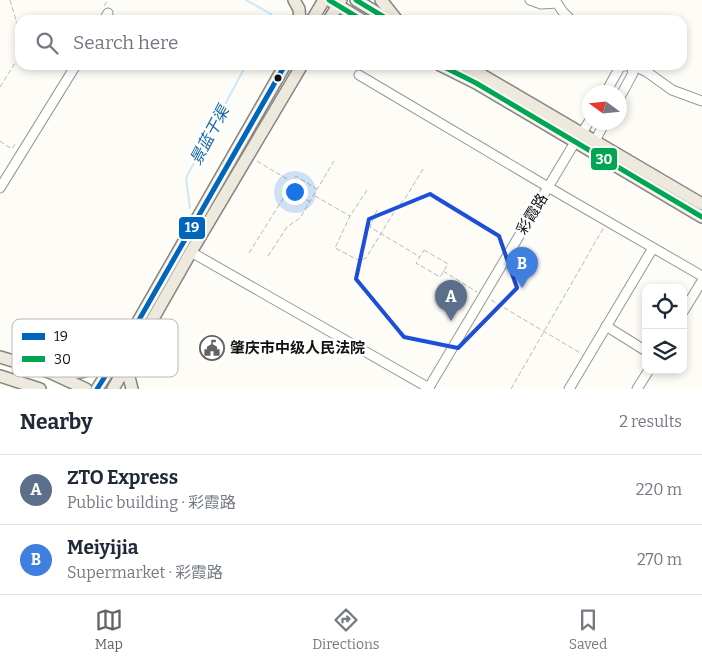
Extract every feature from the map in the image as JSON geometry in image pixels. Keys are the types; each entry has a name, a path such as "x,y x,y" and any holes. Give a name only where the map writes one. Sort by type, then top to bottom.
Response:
{"main road":[{"path":"294,0 299,9 300,15"},
{"path":"315,15 324,0"},
{"path":"356,0 381,15"},
{"path":"381,0 393,15"},
{"path":"331,15 336,2 355,15"},
{"path":"152,319 248,156 291,70"},
{"path":"140,319 291,70"},
{"path":"450,70 578,138 595,141 702,204"},
{"path":"473,70 702,217"},
{"path":"0,357 12,361"},
{"path":"0,376 40,389"},
{"path":"60,377 86,389"},
{"path":"97,389 105,377"},
{"path":"113,389 119,377"}],"street":[{"path":"530,0 541,4 559,1 566,15"},
{"path":"0,188 73,70"},
{"path":"610,85 619,70"},
{"path":"626,85 633,73 632,70"},
{"path":"641,70 672,90 702,101"},
{"path":"359,75 702,276"},
{"name":"彩霞路","path":"428,389 583,130"},
{"path":"595,141 601,130"},
{"path":"569,389 652,248"},
{"path":"191,252 428,389"},
{"path":"687,305 702,281"},
{"path":"606,326 642,348"},
{"path":"638,389 647,374"}],"path":[{"path":"10,0 15,15"},
{"path":"0,87 15,63"},
{"path":"0,141 12,149 16,143"},
{"path":"248,156 292,183"},
{"path":"268,256 287,227 300,218 334,160"},
{"path":"367,190 350,216 335,248 360,261 366,258 423,169"},
{"path":"249,253 296,176 318,189"},
{"path":"289,189 310,202"},
{"path":"314,195 350,216"},
{"path":"377,210 370,227 420,257"},
{"path":"511,389 608,222"},
{"path":"424,250 448,264 443,271 440,277 416,263 424,250"},
{"path":"443,271 588,358"}],"highlighted area":[{"path":"430,194 499,236 517,288 458,348 404,337 356,279 369,219"}],"waterway":[{"name":"景蓝干渠","path":"246,0 271,15"},
{"name":"景蓝干渠","path":"190,208 186,178 243,70"}],"transit line":[{"name":"30","path":"329,0 354,15"},
{"name":"30","path":"356,0 381,15"},
{"name":"19","path":"139,319 282,70"},
{"name":"30","path":"450,70 476,83 702,217"},
{"name":"19","path":"97,389 105,377"}],"place":[{"name":"Meiyijia","path":"522,288"},
{"name":"ZTO Express","path":"451,321"},
{"name":"肇庆市中级人民法院","path":"212,348"}]}
